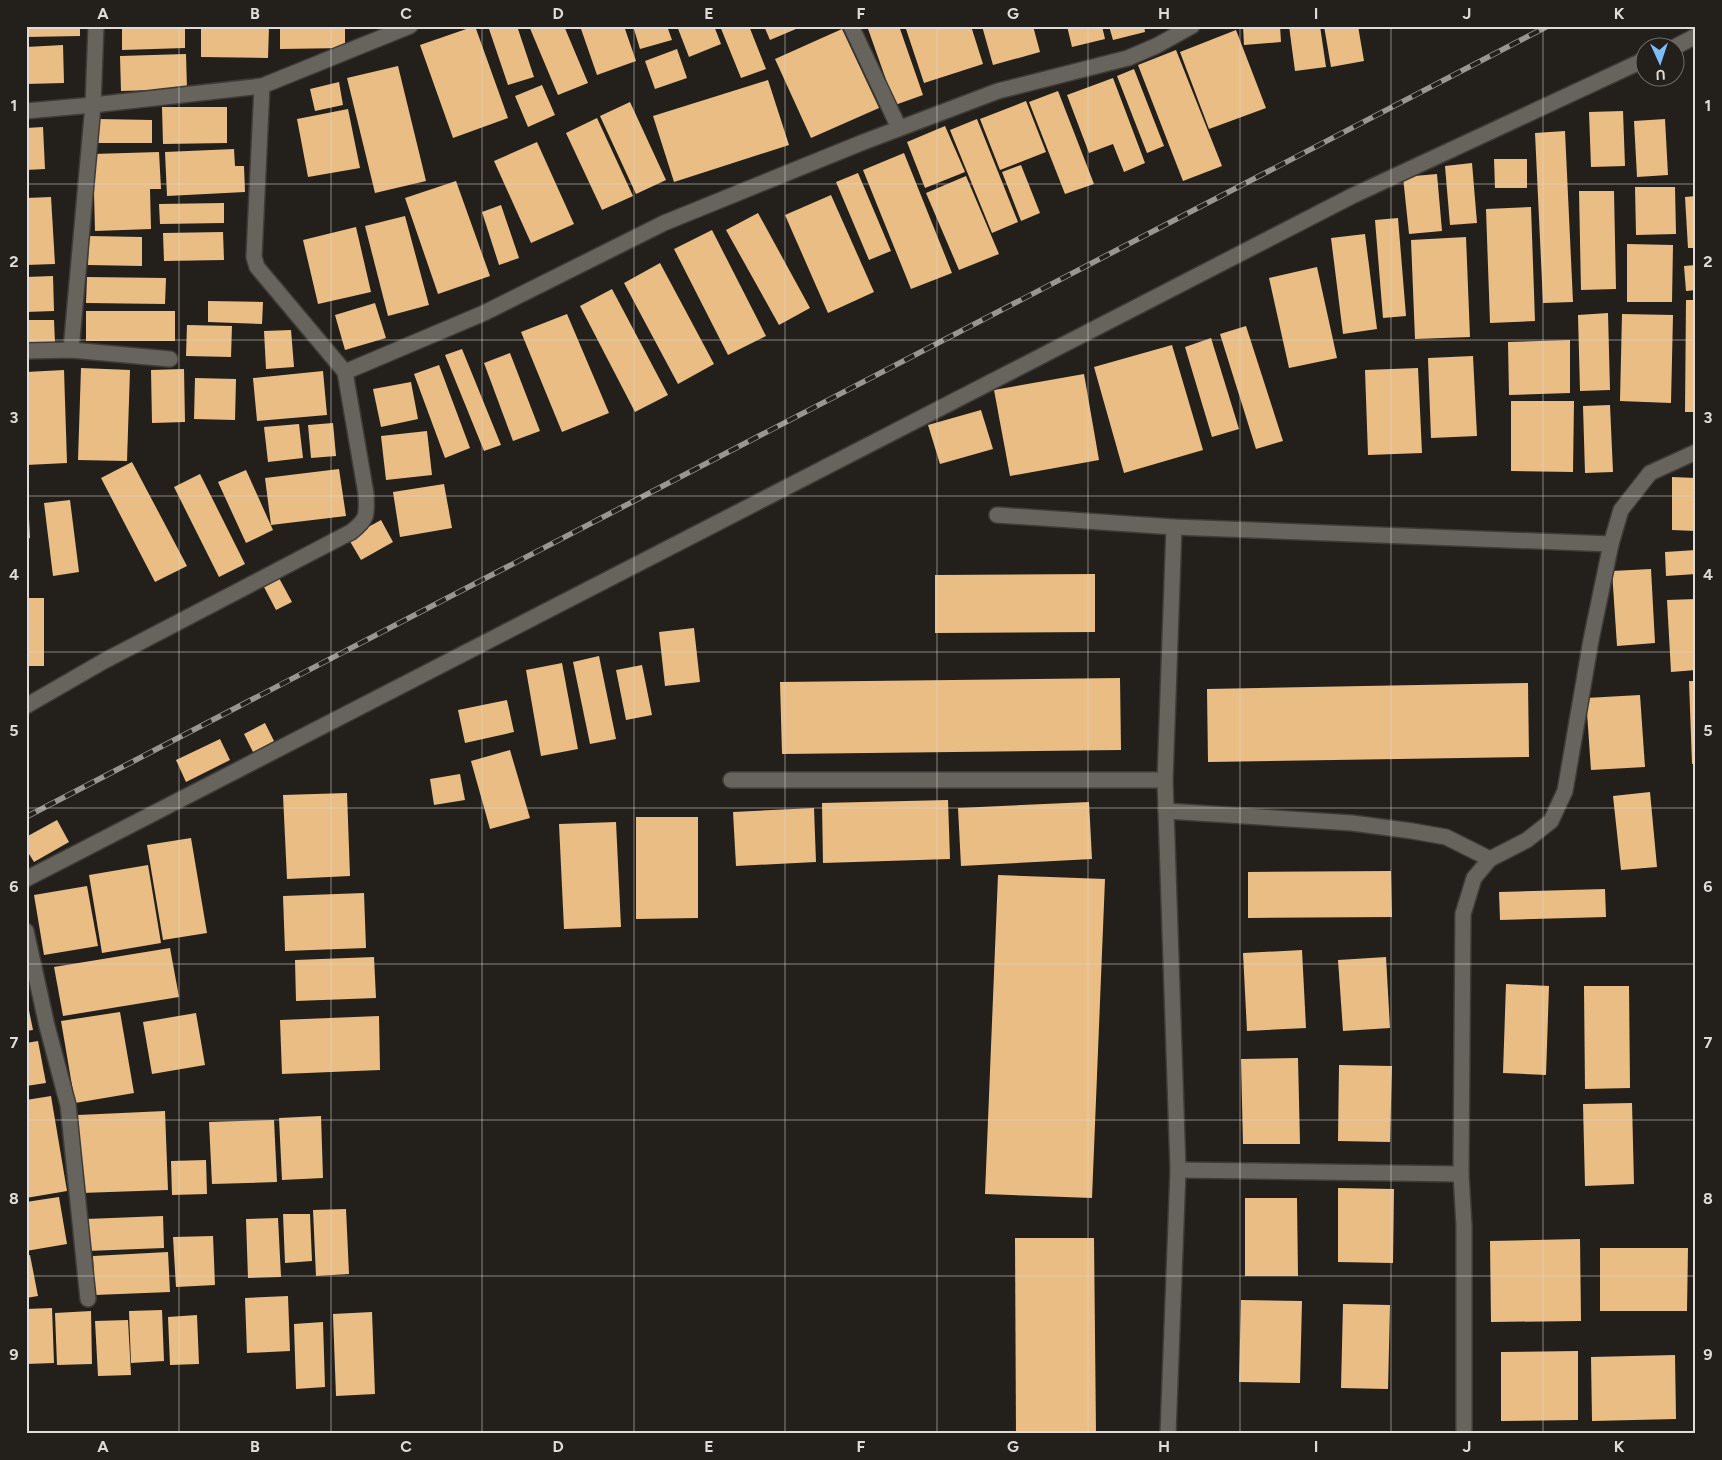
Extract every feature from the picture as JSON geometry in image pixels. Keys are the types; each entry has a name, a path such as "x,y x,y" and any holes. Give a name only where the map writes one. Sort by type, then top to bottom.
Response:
{"street":[{"path":"71,350 93,105 96,26"},
{"path":"26,111 262,86 410,26"},
{"path":"851,26 899,128"},
{"path":"345,372 484,313 664,223 899,128 998,91 1128,58 1156,46 1192,26"},
{"path":"1684,42 1696,36"},
{"path":"26,879 1352,196 1634,65"},
{"path":"26,706 104,661 351,532 363,523 367,512 366,494 345,372 257,267 254,257 262,86"},
{"path":"26,351 71,350 170,359"},
{"path":"1464,1434 1464,1226 1461,1174 1463,914 1474,878 1490,859 1528,840 1551,821 1565,791 1591,640 1611,544 1621,510 1650,473 1696,452"},
{"path":"997,515 1174,527 1611,544"},
{"path":"1168,1434 1178,1170 1165,780 1174,527"},
{"path":"731,780 1165,780"},
{"path":"1166,811 1352,823 1412,831 1446,837 1490,859"},
{"path":"26,931 47,1026 68,1105 88,1299"},
{"path":"1178,1170 1461,1174"}],"building":[{"path":"26,26 80,26 80,36 26,37"},
{"path":"122,26 185,26 185,48 122,50"},
{"path":"201,26 269,26 268,58 201,57"},
{"path":"280,26 345,26 345,48 280,49"},
{"path":"475,26 508,118 453,138 420,45"},
{"path":"488,26 517,26 534,77 508,85"},
{"path":"529,26 564,26 588,83 558,95"},
{"path":"580,26 624,26 636,61 597,75"},
{"path":"633,26 667,26 672,40 640,49"},
{"path":"677,26 714,26 721,44 689,57"},
{"path":"720,26 749,26 766,69 741,78"},
{"path":"764,26 803,26 770,40"},
{"path":"867,26 899,26 923,95 895,105"},
{"path":"905,26 971,26 983,64 924,83"},
{"path":"982,26 1033,26 1040,52 993,65"},
{"path":"1067,26 1102,26 1105,39 1072,47"},
{"path":"1109,26 1144,26 1145,32 1113,40"},
{"path":"1243,26 1280,26 1281,42 1244,45"},
{"path":"1289,26 1320,26 1326,67 1295,71"},
{"path":"1324,26 1358,26 1364,61 1331,67"},
{"path":"842,29 879,108 811,138 775,59"},
{"path":"1236,30 1266,108 1209,129 1180,52"},
{"path":"63,45 64,83 26,84 26,47"},
{"path":"677,49 687,78 655,89 645,61"},
{"path":"1176,50 1222,166 1183,181 1138,65"},
{"path":"186,54 187,89 121,91 120,56"},
{"path":"398,66 426,181 375,193 347,78"},
{"path":"1134,69 1164,146 1147,153 1117,76"},
{"path":"1113,78 1145,163 1124,172 1113,144 1089,153 1067,95"},
{"path":"768,80 789,145 674,182 653,116"},
{"path":"339,82 343,105 315,111 310,89"},
{"path":"542,85 555,115 528,127 515,96"},
{"path":"1058,91 1094,184 1065,194 1029,102"},
{"path":"1026,101 1046,152 1000,170 980,119"},
{"path":"630,102 666,180 636,194 600,116"},
{"path":"162,107 227,107 227,143 163,144"},
{"path":"348,109 360,168 308,177 297,119"},
{"path":"1623,111 1625,166 1591,167 1589,112"},
{"path":"597,118 633,196 602,210 566,133"},
{"path":"98,119 152,120 152,143 98,143"},
{"path":"977,119 1018,222 992,233 950,130"},
{"path":"1665,119 1668,175 1637,177 1634,121"},
{"path":"945,126 965,172 925,188 907,142"},
{"path":"43,127 45,169 26,170 26,128"},
{"path":"1565,131 1573,302 1543,303 1535,133"},
{"path":"537,142 574,224 531,243 494,161"},
{"path":"234,149 235,166 244,166 245,192 167,196 165,152"},
{"path":"159,152 161,189 150,189 151,229 95,231 93,154"},
{"path":"904,153 952,273 911,289 863,170"},
{"path":"1494,159 1527,159 1527,188 1495,188"},
{"path":"1472,163 1477,223 1450,225 1445,166"},
{"path":"1021,165 1040,213 1021,221 1002,172"},
{"path":"858,173 891,251 869,260 836,182"},
{"path":"1437,174 1442,231 1409,234 1403,177"},
{"path":"966,176 999,254 959,270 926,193"},
{"path":"456,181 490,276 438,294 405,198"},
{"path":"1635,187 1675,187 1676,234 1636,235"},
{"path":"1579,191 1614,191 1616,289 1581,290"},
{"path":"831,195 874,292 828,313 785,215"},
{"path":"1696,196 1696,248 1688,248 1685,197"},
{"path":"51,197 55,264 26,265 26,198"},
{"path":"224,203 224,223 160,224 159,204"},
{"path":"501,205 519,258 499,265 482,212"},
{"path":"1531,207 1535,321 1490,323 1486,209"},
{"path":"758,213 810,308 779,325 726,230"},
{"path":"405,216 429,305 388,316 365,226"},
{"path":"1398,218 1406,316 1383,318 1375,220"},
{"path":"356,227 371,292 318,304 303,240"},
{"path":"712,230 766,336 728,355 674,249"},
{"path":"223,232 224,260 164,261 163,233"},
{"path":"1365,234 1377,329 1343,334 1331,238"},
{"path":"89,236 142,237 142,266 88,265"},
{"path":"1466,237 1470,337 1415,339 1411,240"},
{"path":"1627,244 1673,245 1672,302 1627,302"},
{"path":"660,263 714,364 678,384 624,283"},
{"path":"1696,265 1696,290 1686,291 1684,266"},
{"path":"1317,267 1337,358 1289,368 1269,278"},
{"path":"53,276 54,311 26,312 26,277"},
{"path":"87,277 166,278 165,304 86,303"},
{"path":"612,289 668,395 635,412 580,306"},
{"path":"1686,300 1696,300 1696,412 1685,412"},
{"path":"208,301 263,302 262,324 208,322"},
{"path":"375,303 386,338 345,350 335,315"},
{"path":"86,311 175,311 175,341 86,341"},
{"path":"1608,313 1610,390 1580,391 1578,315"},
{"path":"567,314 609,413 562,432 521,332"},
{"path":"1622,314 1673,315 1671,403 1620,401"},
{"path":"26,320 54,320 55,343 26,344"},
{"path":"187,325 232,326 231,357 186,356"},
{"path":"1246,326 1283,441 1256,449 1220,334"},
{"path":"291,330 294,367 266,369 264,331"},
{"path":"1211,338 1239,429 1212,437 1185,347"},
{"path":"1570,340 1570,393 1509,395 1508,342"},
{"path":"1172,345 1203,450 1124,473 1094,367"},
{"path":"462,349 501,445 484,451 445,355"},
{"path":"510,353 540,431 513,441 484,363"},
{"path":"1473,356 1477,436 1431,438 1428,358"},
{"path":"439,365 470,448 445,458 414,374"},
{"path":"81,368 130,370 127,461 78,460"},
{"path":"1418,368 1422,453 1368,455 1365,370"},
{"path":"184,369 185,422 152,423 151,370"},
{"path":"64,370 67,463 26,465 26,372"},
{"path":"323,371 327,415 257,421 253,378"},
{"path":"1084,374 1099,460 1010,476 994,390"},
{"path":"195,378 236,379 235,420 194,419"},
{"path":"411,382 418,419 381,427 373,389"},
{"path":"1511,401 1574,401 1573,472 1511,471"},
{"path":"1610,405 1613,472 1585,473 1583,406"},
{"path":"981,410 993,449 940,464 928,425"},
{"path":"333,423 336,456 311,458 308,425"},
{"path":"299,424 303,458 268,462 264,427"},
{"path":"427,431 432,475 386,480 381,436"},
{"path":"132,462 187,566 155,582 101,478"},
{"path":"339,469 346,516 271,525 265,478"},
{"path":"246,470 273,530 246,543 218,482"},
{"path":"200,474 245,564 219,577 174,487"},
{"path":"1672,477 1696,478 1696,531 1672,530"},
{"path":"444,484 452,528 400,537 393,492"},
{"path":"26,499 28,499 30,538 26,539"},
{"path":"70,500 79,572 53,576 44,503"},
{"path":"381,520 393,542 361,560 348,538"},
{"path":"1696,550 1696,574 1666,576 1665,552"},
{"path":"1651,569 1655,643 1617,646 1612,571"},
{"path":"1095,574 1095,632 935,633 935,575"},
{"path":"279,578 292,602 276,610 264,587"},
{"path":"26,598 44,598 44,666 26,666"},
{"path":"1696,599 1696,670 1671,672 1667,600"},
{"path":"694,628 700,682 665,686 659,632"},
{"path":"599,656 616,739 590,744 573,662"},
{"path":"562,663 578,749 541,756 526,670"},
{"path":"642,665 652,715 626,720 616,670"},
{"path":"1120,678 1121,750 782,754 780,682"},
{"path":"1689,681 1696,681 1696,763 1692,764"},
{"path":"1528,683 1529,757 1208,762 1207,689"},
{"path":"1640,695 1645,767 1591,770 1586,698"},
{"path":"507,700 514,732 465,743 458,710"},
{"path":"265,723 274,741 253,752 244,734"},
{"path":"220,739 230,760 186,782 176,760"},
{"path":"510,750 530,818 490,829 471,761"},
{"path":"460,774 465,800 434,805 430,779"},
{"path":"1650,792 1657,867 1621,870 1613,796"},
{"path":"347,793 350,876 287,879 283,795"},
{"path":"948,800 950,859 823,863 822,803"},
{"path":"1089,802 1092,859 961,866 958,808"},
{"path":"814,808 816,862 736,866 733,812"},
{"path":"636,817 698,817 698,918 636,919"},
{"path":"57,820 69,842 34,862 26,849 26,837"},
{"path":"616,822 621,927 564,929 559,824"},
{"path":"191,838 207,933 163,940 147,845"},
{"path":"148,865 161,943 102,953 89,875"},
{"path":"1391,871 1392,917 1248,918 1248,872"},
{"path":"998,875 1105,879 1092,1198 985,1194"},
{"path":"87,886 98,946 44,955 34,895"},
{"path":"1605,889 1606,917 1500,920 1499,892"},
{"path":"364,893 366,948 285,951 283,896"},
{"path":"170,948 179,997 63,1016 54,967"},
{"path":"1302,950 1306,1028 1247,1031 1243,953"},
{"path":"374,957 376,998 296,1001 295,960"},
{"path":"1386,957 1390,1028 1343,1031 1338,960"},
{"path":"1506,984 1549,986 1546,1075 1503,1073"},
{"path":"1584,986 1629,986 1630,1088 1585,1089"},
{"path":"26,996 33,1030 26,1031"},
{"path":"120,1012 134,1093 75,1103 61,1021"},
{"path":"196,1013 205,1065 152,1074 143,1022"},
{"path":"379,1016 380,1070 282,1074 280,1020"},
{"path":"38,1041 46,1083 26,1086 26,1043"},
{"path":"1298,1058 1300,1144 1243,1144 1241,1059"},
{"path":"1339,1065 1392,1066 1390,1142 1338,1141"},
{"path":"51,1096 67,1191 26,1198 26,1100"},
{"path":"1632,1103 1634,1184 1585,1186 1583,1104"},
{"path":"165,1111 168,1190 81,1193 78,1115"},
{"path":"321,1116 323,1178 282,1180 279,1118"},
{"path":"274,1120 277,1182 212,1184 209,1122"},
{"path":"206,1160 207,1194 172,1195 171,1161"},
{"path":"1338,1188 1394,1189 1393,1263 1338,1262"},
{"path":"59,1197 67,1244 26,1251 26,1202"},
{"path":"1245,1198 1297,1198 1298,1276 1245,1276"},
{"path":"346,1209 349,1274 316,1276 313,1210"},
{"path":"283,1214 310,1214 312,1261 285,1263"},
{"path":"163,1216 164,1248 87,1251 86,1219"},
{"path":"278,1218 281,1277 248,1278 246,1219"},
{"path":"213,1236 215,1285 176,1287 173,1237"},
{"path":"1015,1238 1094,1238 1096,1434 1016,1434"},
{"path":"1580,1239 1581,1321 1491,1322 1490,1241"},
{"path":"1600,1248 1688,1248 1687,1311 1600,1311"},
{"path":"168,1252 170,1292 95,1295 93,1256"},
{"path":"30,1255 38,1296 26,1298 26,1256"},
{"path":"288,1296 290,1351 247,1353 245,1298"},
{"path":"1241,1300 1302,1301 1300,1383 1239,1382"},
{"path":"1343,1304 1390,1305 1388,1389 1341,1388"},
{"path":"52,1308 54,1363 26,1364 26,1309"},
{"path":"162,1310 164,1361 131,1363 129,1311"},
{"path":"91,1311 92,1364 57,1365 55,1313"},
{"path":"372,1312 375,1394 336,1396 333,1314"},
{"path":"197,1315 199,1364 170,1365 168,1317"},
{"path":"128,1320 131,1375 98,1376 95,1321"},
{"path":"323,1322 325,1387 296,1389 294,1324"},
{"path":"1578,1351 1578,1420 1501,1421 1501,1352"},
{"path":"1675,1355 1676,1419 1592,1421 1591,1357"}],"railway":[{"path":"26,817 1548,26"}]}
